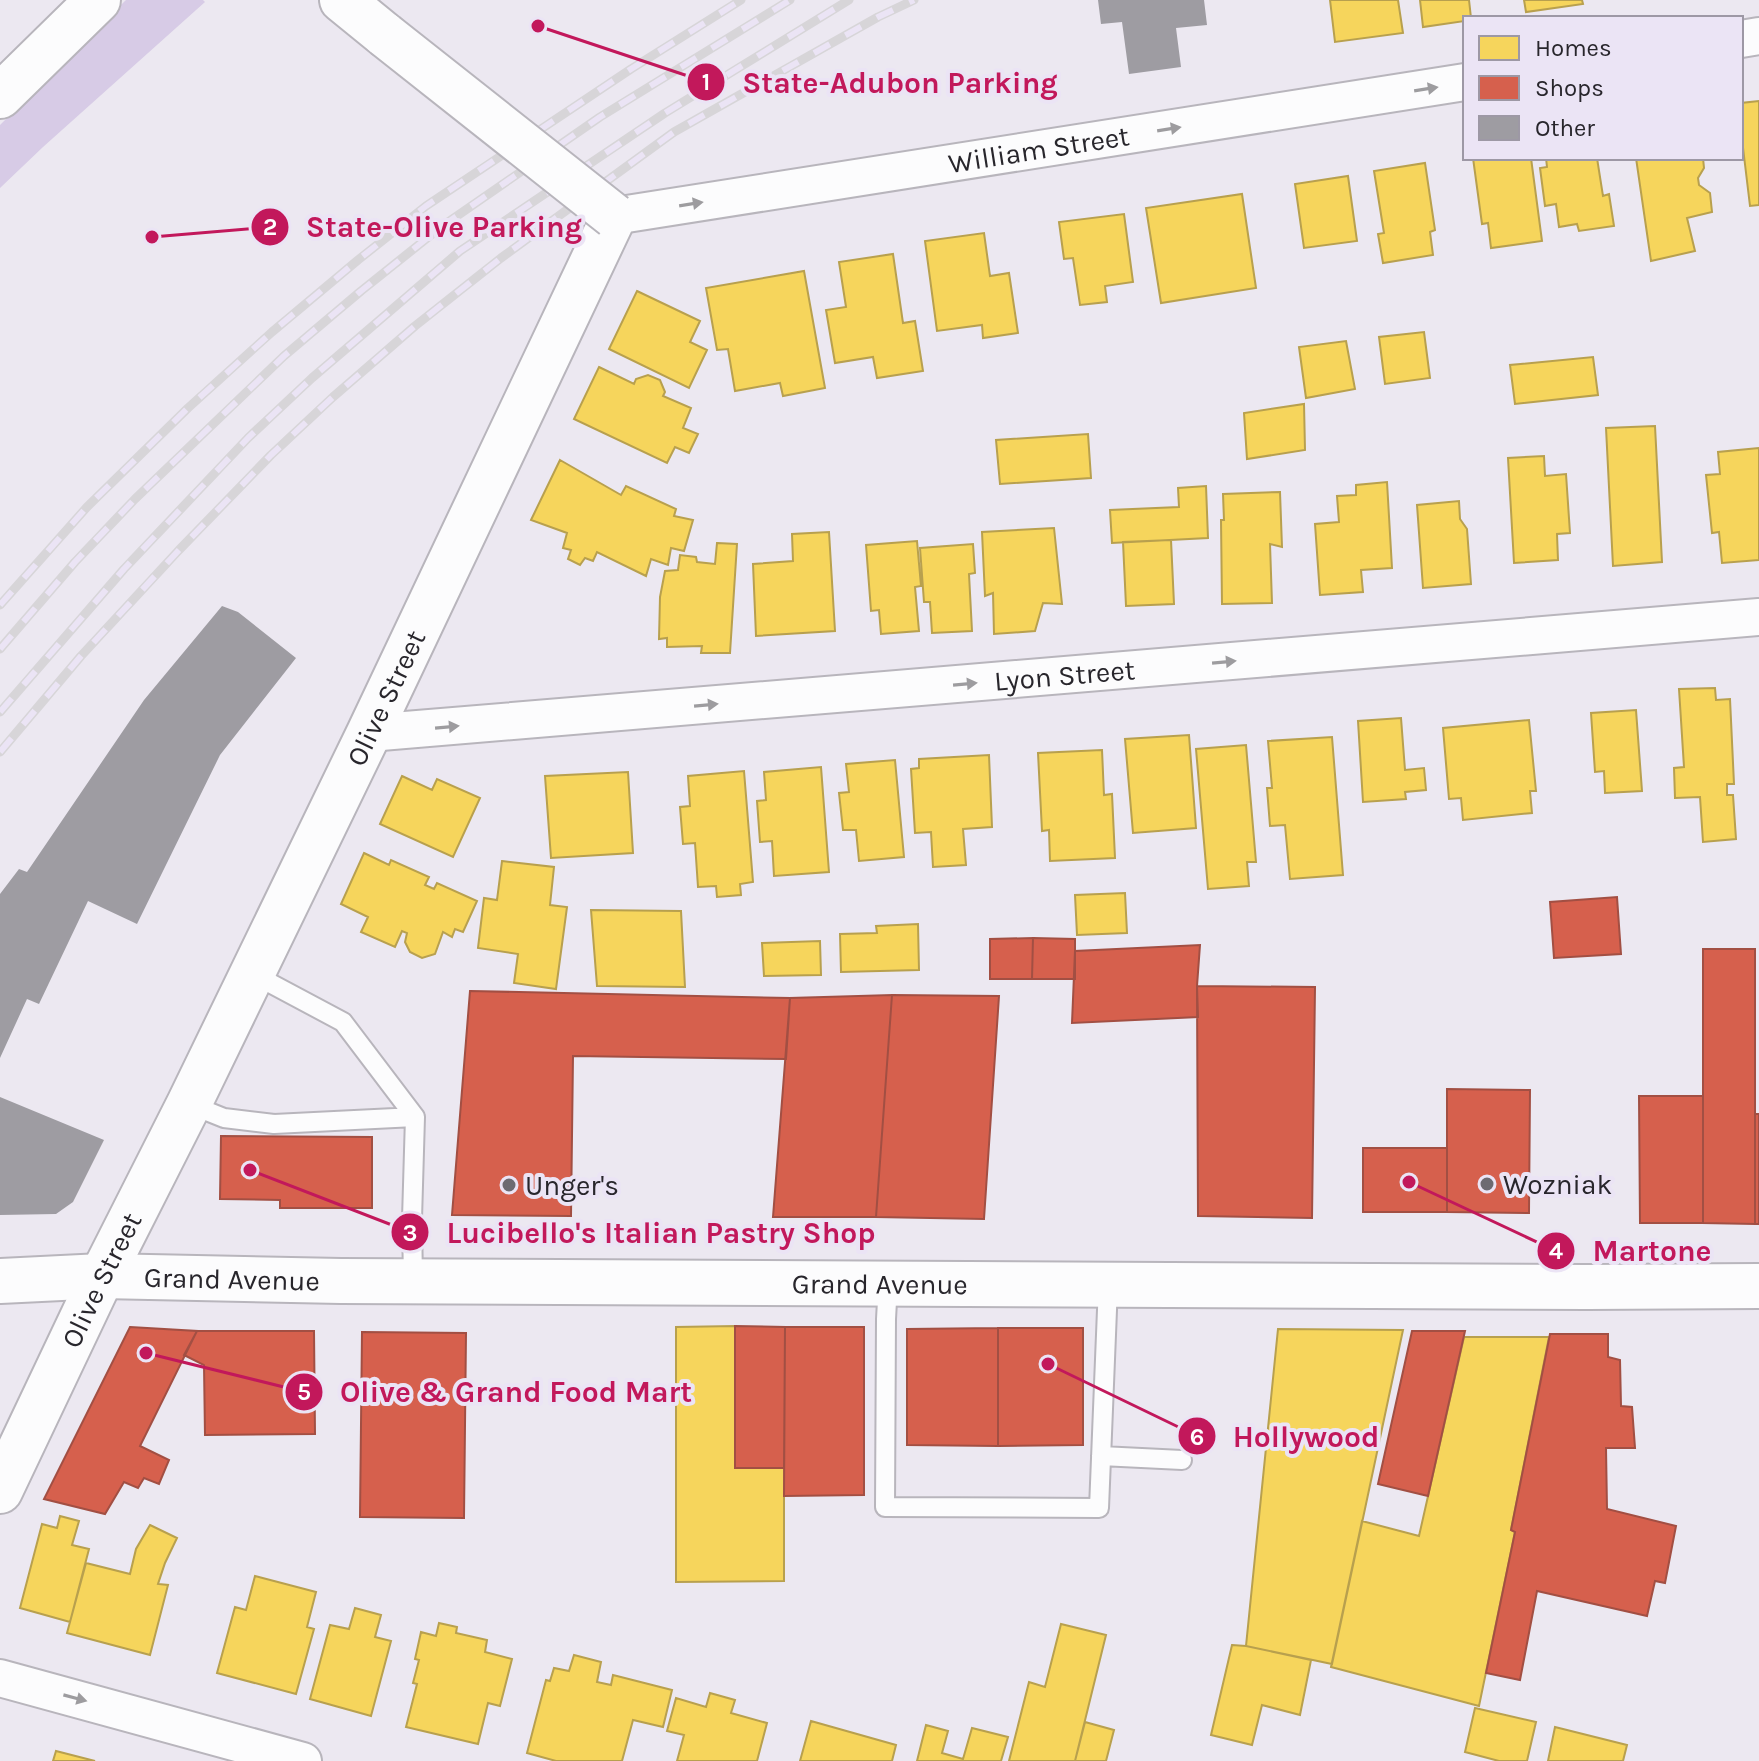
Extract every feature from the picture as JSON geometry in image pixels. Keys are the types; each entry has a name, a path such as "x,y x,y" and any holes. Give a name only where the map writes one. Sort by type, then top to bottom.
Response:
{"main road":[{"path":"0,96 98,0"},
{"path":"342,0 614,216"},
{"name":"Olive Street","path":"4,1481 369,733 614,216"},
{"name":"Grand Avenue","path":"0,1281 102,1276 413,1281 1759,1286"},
{"path":"0,1427 4,1481"}],"street":[{"name":"William Street","path":"614,216 1463,82"},
{"name":"Lyon Street","path":"369,733 1759,617"},
{"path":"0,1678 303,1761"}],"lane":[{"path":"251,973 343,1022 415,1117 413,1281"},
{"path":"189,1104 224,1118 274,1124 415,1117"},
{"path":"888,1283 885,1507 1099,1508 1108,1285"},
{"path":"1101,1456 1182,1460"}],"shaded area":[{"path":"126,0 205,2 0,188 0,125"}],"building: Homes":[{"path":"1330,0 1398,0 1403,33 1335,42"},
{"path":"1420,0 1469,0 1471,16 1463,16 1463,21 1423,27"},
{"path":"1524,0 1582,0 1583,4 1526,12"},
{"path":"1759,101 1759,205 1750,206 1743,148 1743,103"},
{"path":"1473,160 1531,160 1542,241 1491,248 1488,223 1482,224"},
{"path":"1546,160 1597,160 1603,196 1609,194 1614,226 1579,231 1577,224 1559,227 1556,204 1545,206 1540,168 1547,167"},
{"path":"1636,160 1703,160 1699,185 1710,193 1712,212 1687,218 1695,251 1651,261"},
{"path":"1425,163 1435,230 1430,232 1433,255 1383,263 1378,234 1384,233 1374,171"},
{"path":"1348,176 1357,241 1304,248 1295,184"},
{"path":"1242,194 1256,288 1161,303 1146,208"},
{"path":"1124,214 1133,282 1105,286 1107,302 1080,305 1073,258 1064,259 1059,222"},
{"path":"984,233 990,276 1009,273 1018,333 983,338 982,325 937,331 925,241"},
{"path":"893,254 903,323 915,321 923,371 877,378 873,357 835,363 826,310 846,307 839,262"},
{"path":"804,271 825,388 783,396 780,383 735,391 728,349 717,350 706,288"},
{"path":"637,291 700,321 690,342 707,350 689,388 609,349"},
{"path":"1424,332 1430,378 1385,384 1379,337"},
{"path":"1346,341 1355,389 1306,398 1299,347"},
{"path":"1593,357 1598,395 1515,404 1510,365"},
{"path":"599,367 634,384 636,379 648,375 660,380 665,392 663,396 691,408 683,428 698,434 689,453 675,447 667,463 574,419"},
{"path":"1304,404 1305,450 1247,459 1244,413"},
{"path":"1655,426 1662,562 1613,566 1606,428"},
{"path":"1088,434 1091,478 1000,484 996,440"},
{"path":"1759,448 1759,560 1722,563 1719,532 1712,533 1706,475 1720,474 1718,452"},
{"path":"1544,456 1545,476 1566,474 1570,533 1557,534 1558,560 1514,563 1508,458"},
{"path":"560,460 621,495 626,486 676,509 674,516 693,520 684,551 671,548 668,565 651,559 646,576 597,552 593,561 585,558 580,565 568,559 571,550 563,548 567,533 531,520"},
{"path":"1387,482 1392,568 1361,570 1363,592 1320,595 1315,524 1339,522 1337,496 1356,495 1356,485"},
{"path":"1206,486 1208,538 1112,543 1110,510 1179,507 1178,488"},
{"path":"1280,492 1282,547 1270,544 1272,603 1222,604 1223,494"},
{"path":"1459,501 1460,519 1467,529 1471,584 1423,588 1417,505"},
{"path":"1054,528 1062,604 1043,603 1035,631 994,634 993,593 985,596 982,532"},
{"path":"829,532 835,631 756,636 753,564 793,561 792,534"},
{"path":"1171,540 1174,604 1126,606 1123,542"},
{"path":"917,541 921,586 915,587 919,631 881,634 879,610 871,611 866,545"},
{"path":"717,543 737,544 730,653 701,653 702,646 667,647 667,638 659,639 660,597 665,571 678,570 680,555 696,557 697,562 715,564"},
{"path":"973,544 975,573 969,574 972,631 932,633 930,602 924,602 920,548"},
{"path":"1715,688 1716,700 1730,699 1734,784 1727,784 1727,795 1733,795 1736,839 1703,842 1700,797 1675,798 1674,768 1684,767 1679,689"},
{"path":"1636,710 1642,791 1605,793 1604,771 1595,772 1591,713"},
{"path":"1401,718 1405,770 1424,768 1426,790 1405,792 1406,799 1363,802 1358,721"},
{"path":"1529,720 1536,791 1530,791 1532,813 1463,820 1461,798 1449,799 1443,728"},
{"path":"1189,735 1196,828 1133,833 1125,739"},
{"path":"1332,737 1343,875 1290,879 1285,825 1270,826 1267,788 1272,788 1268,741"},
{"path":"1246,745 1256,862 1247,862 1249,886 1208,889 1196,749"},
{"path":"1102,750 1104,795 1112,794 1115,858 1050,861 1049,830 1042,831 1038,753"},
{"path":"989,755 992,827 963,829 966,865 933,867 931,832 915,833 911,769 919,768 919,759"},
{"path":"895,760 904,857 859,861 856,830 843,830 839,793 849,792 846,764"},
{"path":"821,767 829,872 774,876 772,841 760,842 757,801 766,800 764,772"},
{"path":"744,771 753,882 740,884 741,895 717,897 716,886 698,887 695,843 683,844 680,807 690,806 688,776"},
{"path":"628,772 633,853 551,858 545,776"},
{"path":"402,776 432,790 437,779 480,798 453,857 380,824"},
{"path":"364,853 389,865 391,860 429,877 425,885 434,889 437,883 477,901 463,932 455,929 452,937 443,932 435,954 422,958 410,952 405,942 407,933 402,931 395,947 361,932 368,917 341,904"},
{"path":"502,861 554,867 550,905 567,907 556,989 514,983 518,954 478,948 484,898 497,900"},
{"path":"1125,893 1127,933 1077,935 1075,895"},
{"path":"591,910 681,911 685,987 597,986"},
{"path":"918,924 919,970 841,972 840,934 877,933 876,926"},
{"path":"820,941 821,975 764,976 762,943"},
{"path":"735,1326 735,1468 784,1468 784,1581 676,1582 676,1327"},
{"path":"1278,1329 1403,1330 1332,1664 1246,1646"},
{"path":"1464,1337 1549,1337 1511,1530 1515,1532 1479,1706 1331,1667 1362,1521 1419,1536"},
{"path":"60,1516 79,1521 72,1545 89,1549 70,1622 20,1608 42,1524 57,1528"},
{"path":"150,1525 177,1538 158,1584 168,1585 150,1655 67,1633 86,1563 130,1574 136,1549"},
{"path":"255,1576 316,1592 307,1627 314,1629 296,1694 217,1673 235,1607 246,1610"},
{"path":"355,1608 381,1615 375,1637 391,1641 371,1716 310,1699 330,1625 349,1629"},
{"path":"439,1623 457,1627 456,1633 487,1640 485,1652 512,1659 500,1706 488,1703 478,1744 406,1727 417,1684 413,1683 421,1632 436,1636"},
{"path":"1061,1624 1106,1635 1075,1761 1009,1761 1029,1682 1045,1687"},
{"path":"1232,1645 1311,1660 1300,1715 1262,1705 1252,1745 1211,1735"},
{"path":"574,1655 601,1662 597,1682 611,1685 613,1675 672,1690 663,1727 633,1720 622,1761 556,1761 527,1753 546,1680 550,1681 554,1668 569,1671"},
{"path":"710,1693 735,1700 731,1713 767,1723 757,1761 677,1761 684,1735 667,1731 676,1698 706,1707"},
{"path":"1475,1708 1536,1722 1527,1761 1499,1761 1465,1752"},
{"path":"811,1721 896,1745 892,1761 800,1761"},
{"path":"1085,1722 1114,1730 1106,1761 1075,1761"},
{"path":"926,1725 948,1731 942,1753 963,1759 972,1728 1008,1737 1001,1761 917,1761"},
{"path":"1555,1727 1627,1745 1623,1761 1548,1761"},
{"path":"56,1751 95,1761 53,1761"}],"building: Shops":[{"path":"1617,897 1621,954 1554,958 1550,902"},
{"path":"1033,938 1032,979 990,979 990,939"},
{"path":"1033,938 1075,939 1075,979 1032,979"},
{"path":"1200,945 1198,1017 1072,1023 1075,951"},
{"path":"1703,949 1755,949 1755,1224 1703,1223"},
{"path":"1197,986 1315,987 1312,1218 1198,1216"},
{"path":"470,991 790,998 786,1059 573,1056 571,1216 452,1215"},
{"path":"892,995 999,996 984,1219 876,1217"},
{"path":"892,995 876,1217 773,1217 790,998"},
{"path":"1447,1089 1530,1090 1529,1213 1447,1212"},
{"path":"1639,1096 1703,1096 1703,1223 1640,1223"},
{"path":"1755,1114 1759,1114 1759,1224 1755,1224"},
{"path":"221,1136 372,1137 372,1208 280,1208 280,1200 220,1199"},
{"path":"1363,1148 1447,1148 1447,1212 1363,1212"},
{"path":"735,1326 785,1327 784,1468 735,1468"},
{"path":"130,1327 197,1331 140,1446 169,1460 159,1484 144,1478 138,1488 124,1482 105,1514 44,1499"},
{"path":"785,1327 864,1327 864,1495 784,1496"},
{"path":"998,1328 1083,1328 1083,1445 998,1446"},
{"path":"998,1328 998,1446 907,1445 907,1329"},
{"path":"197,1331 314,1331 315,1434 205,1435 204,1365 184,1355"},
{"path":"1412,1331 1465,1331 1428,1496 1378,1484"},
{"path":"362,1332 466,1333 464,1518 360,1517"},
{"path":"1550,1334 1608,1334 1608,1357 1620,1360 1621,1406 1632,1407 1635,1448 1606,1448 1607,1509 1676,1526 1665,1583 1655,1581 1647,1616 1537,1591 1520,1680 1486,1673"}],"building: Other":[{"path":"1098,0 1204,0 1207,25 1176,28 1181,67 1129,74 1122,22 1101,24"},
{"path":"222,606 238,612 296,658 220,755 137,924 88,901 39,1004 27,999 0,1058 0,894 19,869 27,872 144,700"},
{"path":"0,1097 104,1140 73,1202 56,1214 0,1215"}],"railway":[{"path":"0,605 87,507 188,408 358,260 426,206 631,69 741,0"},
{"path":"0,649 75,562 135,499 284,356 361,291 441,227 600,117 790,0"},
{"path":"0,712 124,569 248,438 312,378 460,251 665,113 849,0"},
{"path":"0,752 81,656 271,455 415,326 501,258 674,132 878,17 914,0"}],"place":[{"name":"State-Adubon Parking","path":"538,26"},
{"name":"State-Olive Parking","path":"152,237"},
{"name":"Lucibello's Italian Pastry Shop","path":"250,1170"},
{"name":"Martone","path":"1409,1182"},
{"name":"Wozniak","path":"1487,1184"},
{"name":"Unger's","path":"509,1185"},
{"name":"Olive & Grand Food Mart","path":"146,1353"},
{"name":"Hollywood","path":"1048,1364"}]}
